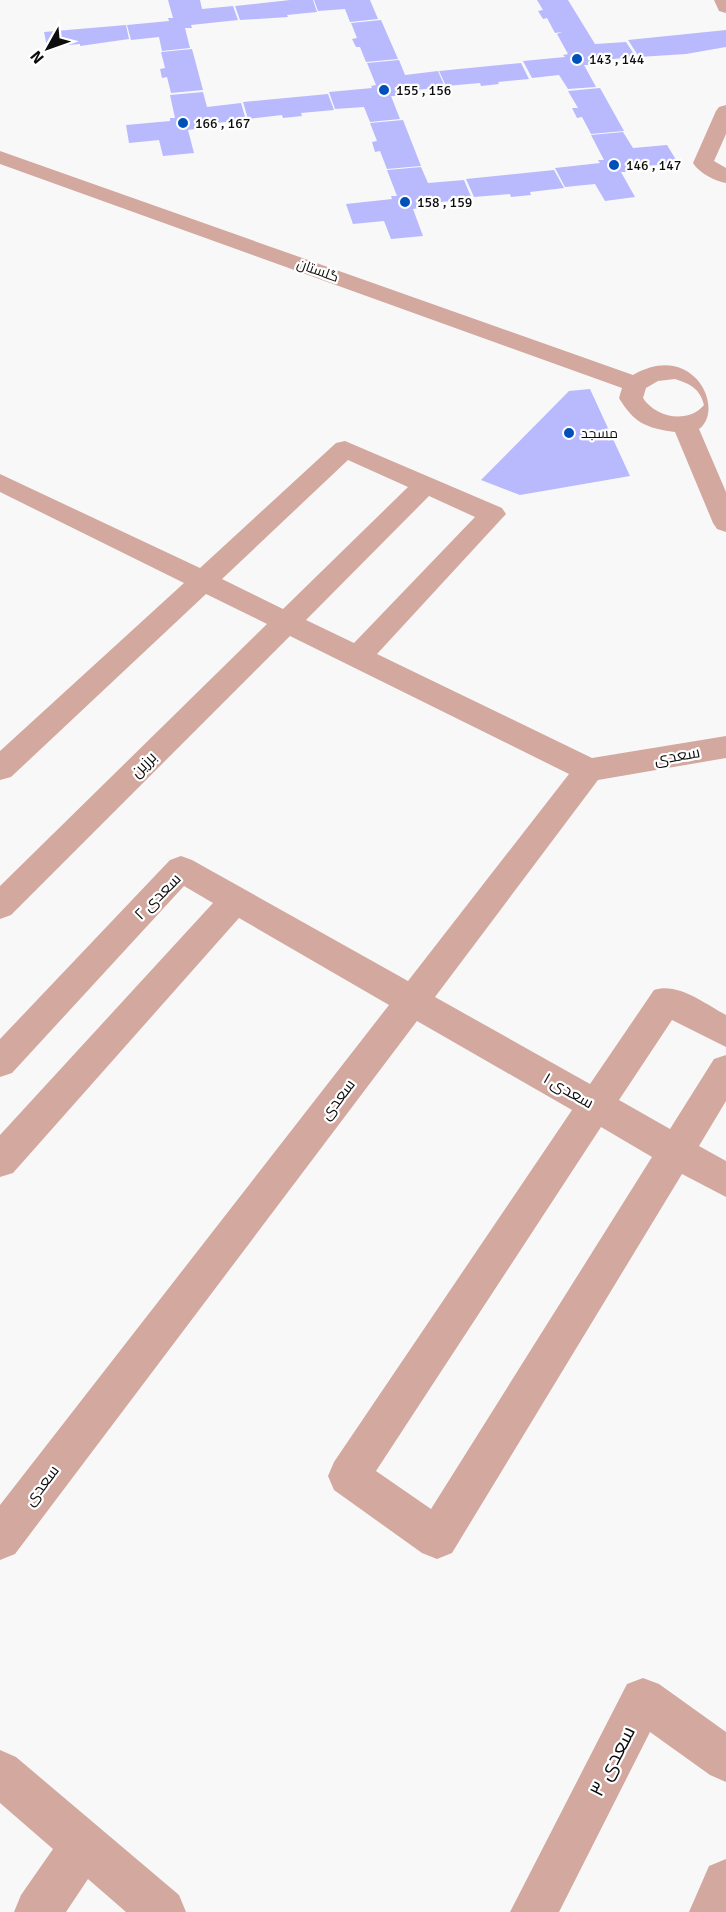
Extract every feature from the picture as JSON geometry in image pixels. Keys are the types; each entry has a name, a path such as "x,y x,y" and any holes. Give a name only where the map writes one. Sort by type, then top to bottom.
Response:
{"street":[{"path":"723,0 726,7"},
{"path":"726,111 703,163 726,177"},
{"name":"گلستان","path":"0,158 635,384"},
{"path":"675,372 698,378 720,390 717,406 706,419 685,425 660,422 640,412 631,398 635,384 652,374 675,372"},
{"path":"685,425 726,523"},
{"path":"0,769 345,449 493,514 358,657"},
{"path":"0,482 589,770"},
{"name":"برزین","path":"0,906 425,485"},
{"name":"سعدی","path":"0,1539 589,770 726,747"},
{"name":"سعدی ۲","path":"0,1062 181,869 412,1001"},
{"path":"0,1161 235,900"},
{"path":"726,1032 666,1000 348,1476 437,1538 726,1070"},
{"name":"سعدی ۱","path":"412,1001 726,1180"},
{"name":"سعدی ۳","path":"534,1912 643,1700 726,1759"},
{"path":"0,1773 162,1912"},
{"path":"38,1912 83,1845"},
{"path":"713,1912 726,1883"}],"building":[{"path":"168,0 200,0 202,9 233,6 238,20 191,25 192,28 185,28 190,48 162,51 159,37 131,40 127,25 169,21 168,18 173,18"},
{"path":"313,0 317,12 287,15 288,17 240,20 235,6"},
{"path":"314,0 370,0 378,19 350,22 345,9 318,11"},
{"name":"143 , 144","path":"537,0 568,0 595,44 626,42 636,57 589,61 591,65 584,65 596,87 568,89 559,75 532,78 523,61 565,57 563,55 568,54 557,34 562,32 555,33 547,18 543,19 538,11 543,10"},
{"path":"381,20 398,59 366,62 360,47 356,47 352,39 357,38 351,23"},
{"path":"126,25 129,39 80,46 80,44 47,47 44,32"},
{"path":"726,30 726,47 686,54 639,57 628,40"},
{"path":"192,49 203,90 171,93 167,77 162,78 160,69 165,68 161,52"},
{"name":"155 , 156","path":"399,60 405,75 438,71 445,87 396,92 398,96 391,96 400,119 370,122 364,107 335,109 329,92 372,88 371,86 376,85 367,63"},
{"path":"521,63 529,79 481,86 480,83 446,86 439,71"},
{"path":"600,88 624,131 591,134 582,117 577,118 572,108 578,108 568,91"},
{"name":"166 , 167","path":"203,92 207,107 241,103 246,120 195,125 195,129 188,130 194,153 163,156 159,140 129,143 126,125 170,121 170,118 175,118 170,95"},
{"path":"328,94 334,110 301,113 302,116 283,118 282,115 248,119 243,102"},
{"path":"403,120 421,166 387,169 380,151 375,152 372,142 377,141 370,123"},
{"name":"146 , 147","path":"623,132 633,148 667,145 678,163 626,168 629,172 621,172 635,197 605,201 595,184 565,187 555,168 600,163 598,160 604,160 591,135"},
{"name":"158 , 159","path":"421,167 428,183 464,180 472,199 419,204 420,208 413,209 423,236 391,239 384,221 353,224 346,204 392,199 391,196 397,196 387,170"},
{"path":"554,170 564,188 530,192 531,195 474,197 466,179"},
{"name":"مسجد","path":"590,389 630,476 520,495 481,480 569,391"}],"place":[{"name":"143 , 144","path":"577,59"},
{"name":"155 , 156","path":"384,90"},
{"name":"166 , 167","path":"183,123"},
{"name":"146 , 147","path":"614,165"},
{"name":"158 , 159","path":"405,202"},
{"name":"مسجد","path":"569,433"}]}
